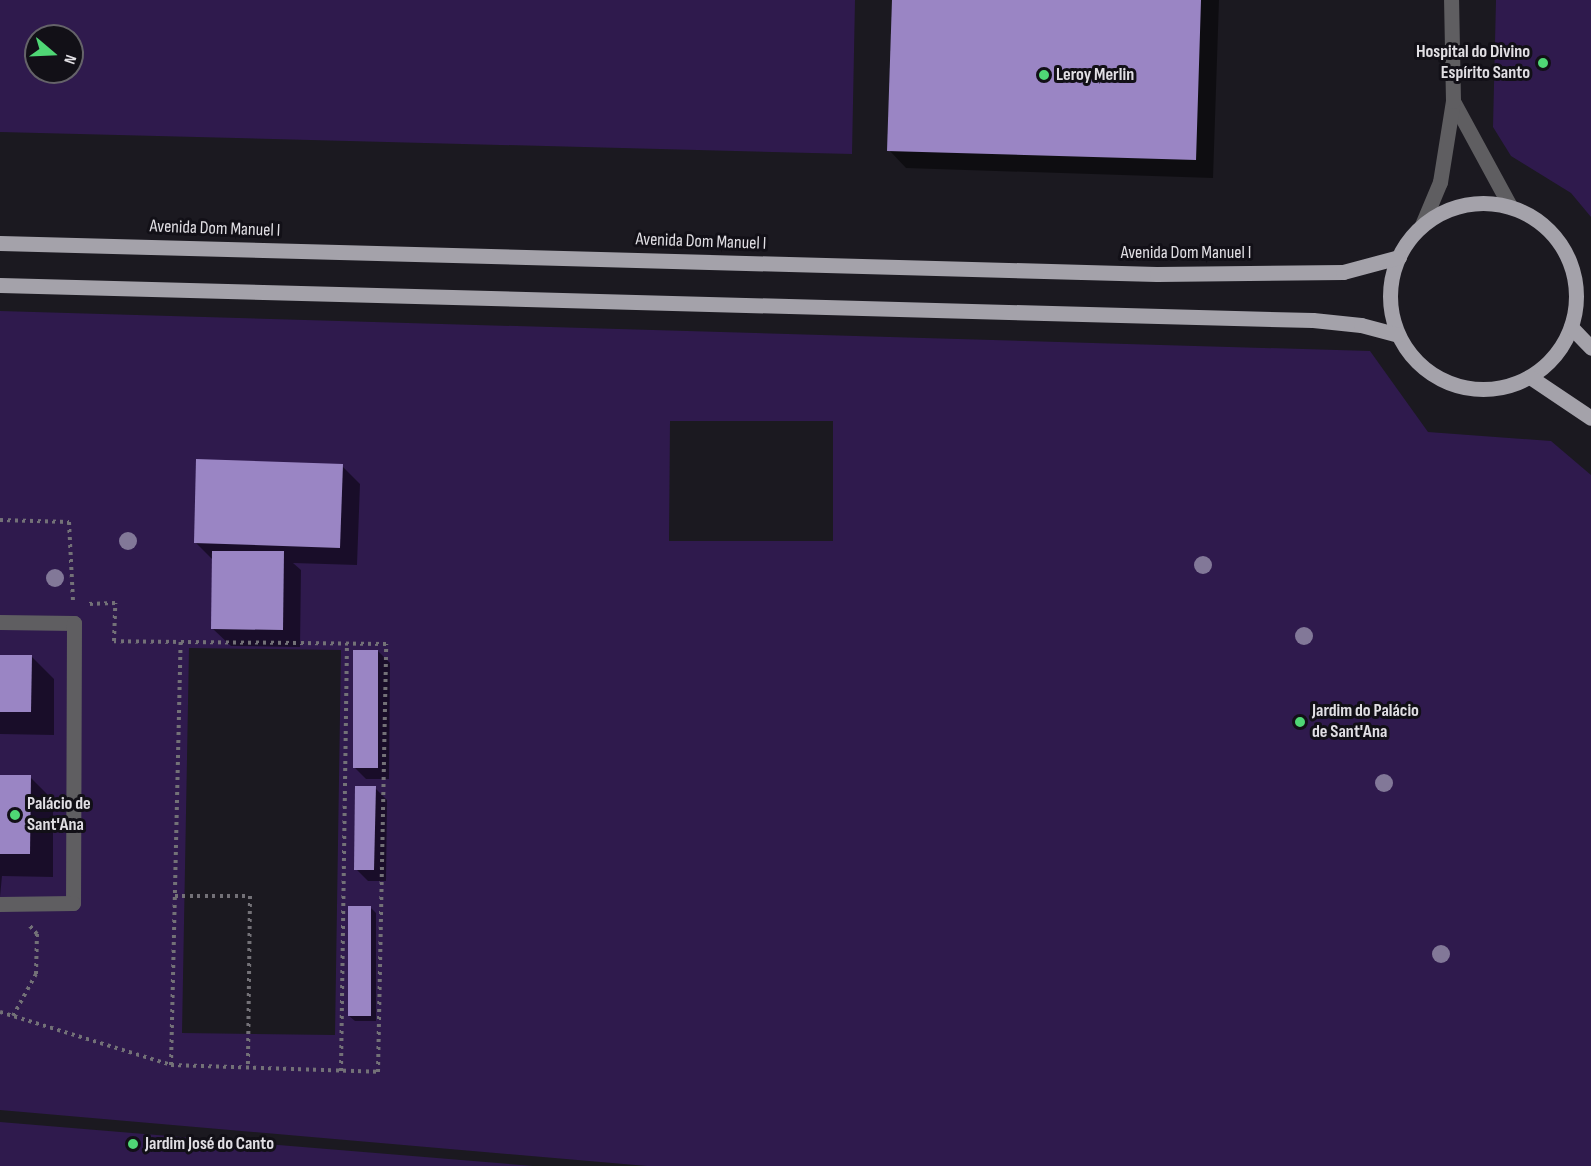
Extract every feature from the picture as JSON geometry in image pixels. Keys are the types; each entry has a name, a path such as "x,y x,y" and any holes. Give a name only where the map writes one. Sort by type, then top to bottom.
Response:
{"main road":[{"path":"1479,202 1510,206 1537,219 1559,240 1572,267 1577,297 1572,327 1562,347 1548,364 1530,377 1501,388 1470,389 1441,379 1416,361 1398,335 1391,309 1391,282 1399,257 1422,225 1449,209 1479,202"},
{"name":"Avenida Dom Manuel I","path":"0,243 1157,274 1343,272 1399,257"},
{"path":"0,285 1313,320 1361,325 1398,335"},
{"path":"1572,327 1591,348"},
{"path":"1530,377 1591,418"}],"street":[{"path":"1422,225 1440,182 1453,102 1451,0"},
{"path":"1453,102 1510,206"},
{"path":"0,622 74,623 73,903 0,904"}],"path":[{"path":"0,520 69,522 74,623"},
{"path":"0,1012 171,1065 378,1072 386,644 114,641 115,603 86,604 74,623"},
{"path":"171,1065 181,640"},
{"path":"341,1071 347,643"},
{"path":"175,896 250,896 248,1068"},
{"path":"13,1016 36,974 37,934 23,919"}],"shaded area":[{"path":"0,0 855,0 852,154 0,132"},
{"name":"Hospital do Divino Espírito Santo","path":"1496,0 1591,0 1591,217 1571,193 1511,156 1493,127"},
{"name":"Jardim do Palácio de Sant'Ana","path":"0,311 1370,351 1428,432 1551,441 1591,475 1591,1166 647,1166 0,1110","holes":["670,421 833,421 833,541 669,541","189,648 341,650 335,1035 182,1033"]},
{"name":"Jardim José do Canto","path":"0,1122 533,1166 0,1166"}],"building":[{"name":"Leroy Merlin","path":"892,0 1201,0 1196,160 887,151"},
{"path":"196,459 343,464 340,548 194,543"},
{"path":"212,551 284,551 283,630 211,629"},
{"path":"353,650 378,650 378,768 353,768"},
{"path":"0,655 32,655 31,712 0,712"},
{"name":"Palácio de Sant'Ana","path":"0,775 31,775 30,854 0,854"},
{"path":"355,786 376,786 374,870 354,870"},
{"path":"348,906 371,906 371,1016 348,1016"}],"place":[{"name":"Hospital do Divino Espírito Santo","path":"1543,63"},
{"name":"Leroy Merlin","path":"1044,75"},
{"name":"Jardim do Palácio de Sant'Ana","path":"1300,722"},
{"name":"Palácio de Sant'Ana","path":"15,815"},
{"name":"Jardim José do Canto","path":"133,1144"}]}
